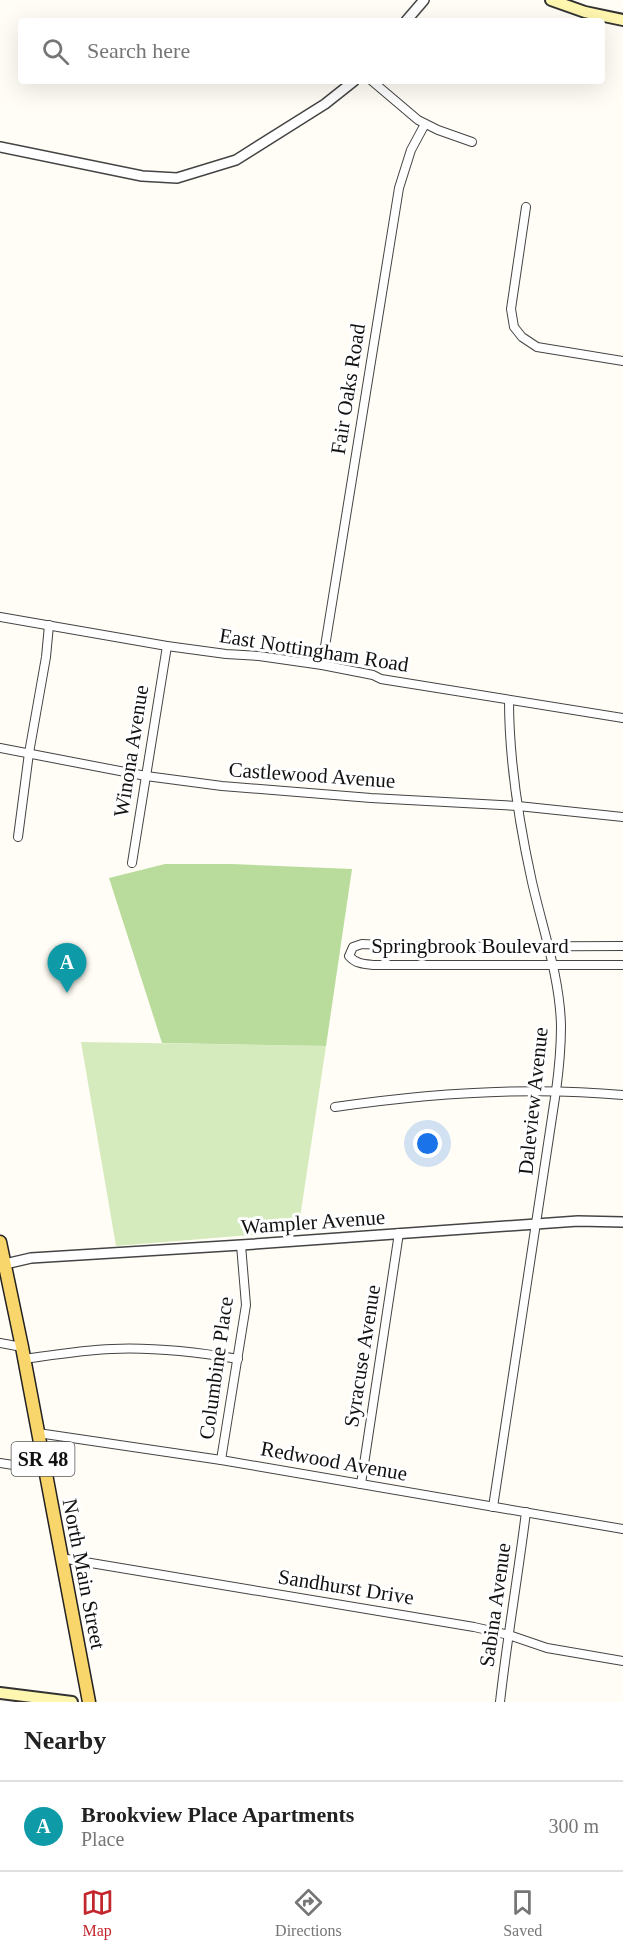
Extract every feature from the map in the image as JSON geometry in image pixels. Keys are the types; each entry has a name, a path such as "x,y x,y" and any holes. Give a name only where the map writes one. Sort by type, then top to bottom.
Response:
{"main road":[{"path":"552,0 585,12 623,20"},
{"name":"North Main Street","path":"0,1242 89,1702"},
{"path":"1,1696 72,1702"}],"street":[{"path":"409,18 424,0"},
{"path":"0,147 142,176 177,178 236,160 325,104 350,84"},
{"path":"375,84 409,114 426,124 472,142"},
{"name":"Fair Oaks Road","path":"322,665 399,188 411,150 426,124"},
{"path":"526,207 511,309 512,321 519,334 529,343 543,349 623,361"},
{"name":"East Nottingham Road","path":"0,617 167,646 322,665 372,675 381,679 623,718"},
{"path":"18,837 49,625"},
{"name":"Winona Avenue","path":"132,863 167,646"},
{"name":"Daleview Avenue","path":"493,1507 556,1091 561,1026 552,964 532,881 518,806 509,700"},
{"name":"Castlewood Avenue","path":"0,748 146,776 273,792 518,806 623,817"},
{"name":"Springbrook Boulevard","path":"623,946 433,947 362,944 352,947 348,956 361,964 374,965 623,965"},
{"path":"335,1107 450,1093 556,1091 623,1095"},
{"name":"Wampler Avenue","path":"6,1264 32,1258 399,1233 600,1220 623,1222"},
{"name":"Syracuse Avenue","path":"361,1484 399,1233"},
{"name":"Columbine Place","path":"221,1460 246,1305 241,1245"},
{"path":"0,1343 22,1347"},
{"path":"24,1359 81,1351 130,1348 194,1352 237,1359"},
{"name":"Redwood Avenue","path":"38,1433 221,1460 623,1529"},
{"path":"0,1464 45,1470"},
{"name":"Sabina Avenue","path":"500,1702 526,1512"},
{"name":"Sandhurst Drive","path":"61,1558 474,1627 509,1635 547,1648 623,1661"}],"green space":[{"path":"165,864 352,869 326,1046 162,1043 109,878"},
{"path":"81,1042 326,1046 298,1231 116,1246"}],"place":[{"name":"Brookview Place Apartments","path":"67,993"}]}
